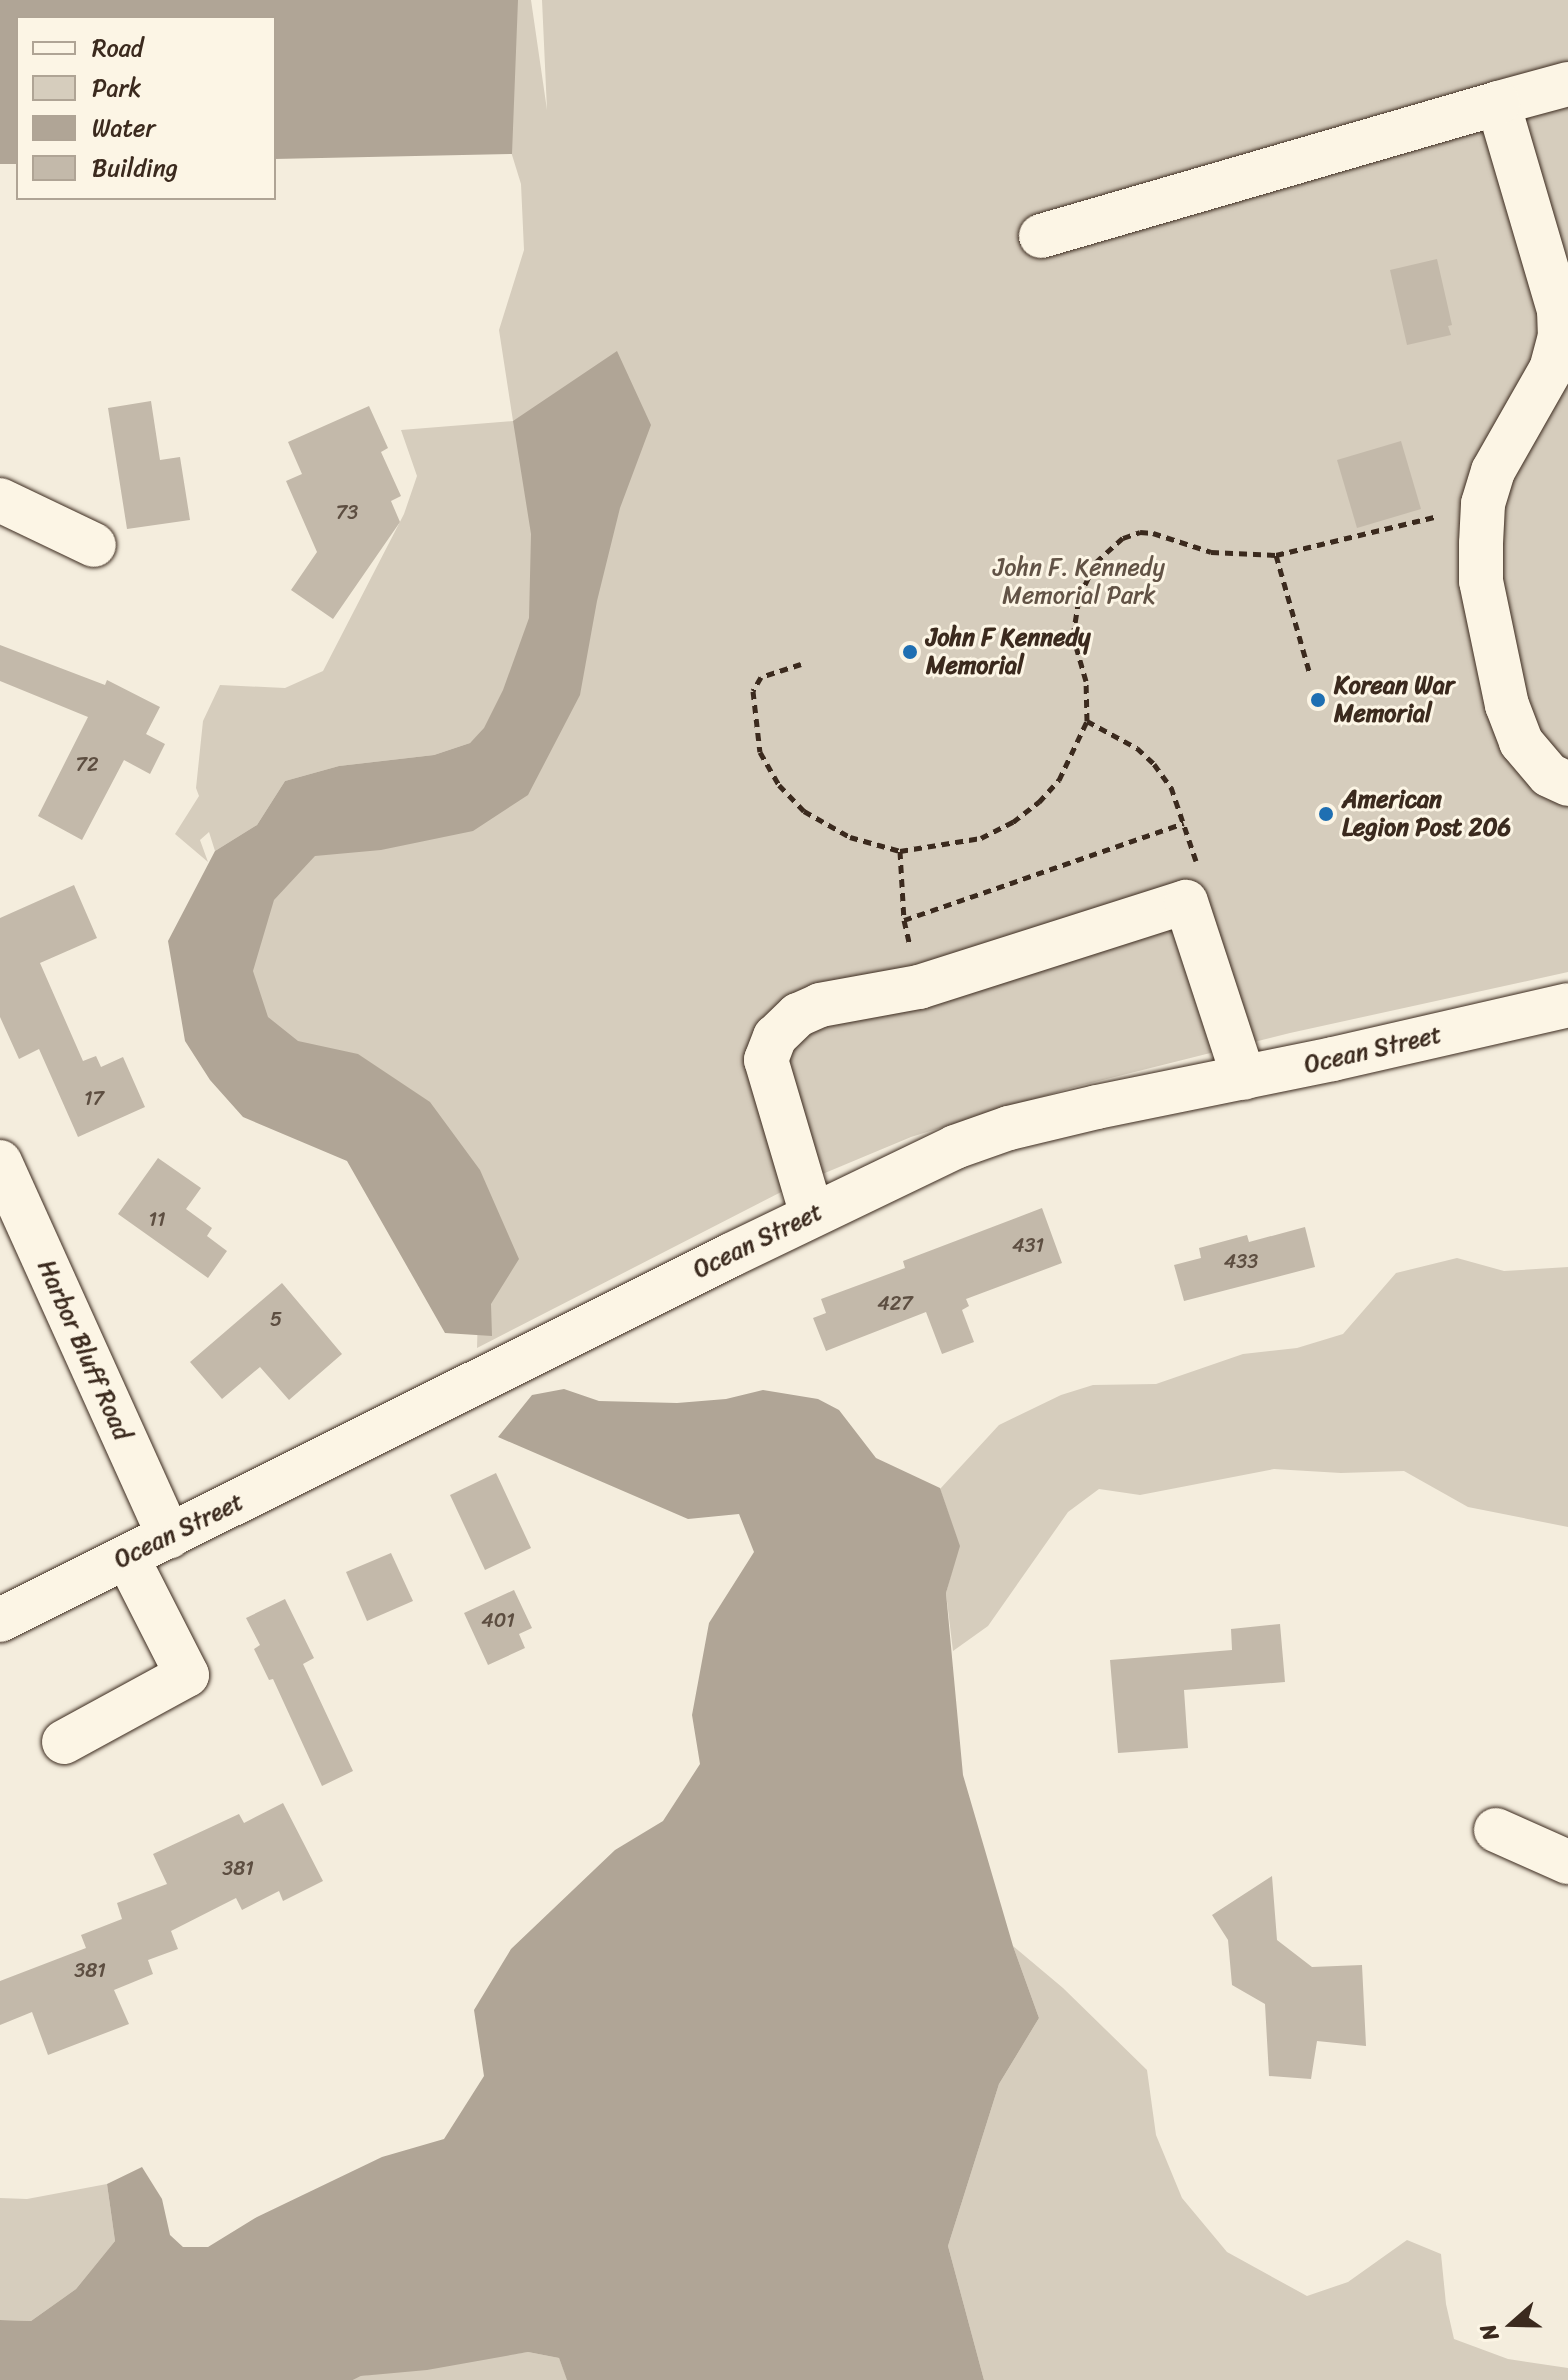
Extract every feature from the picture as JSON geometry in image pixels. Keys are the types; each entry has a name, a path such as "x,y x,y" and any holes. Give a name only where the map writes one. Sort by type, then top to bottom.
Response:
{"main road":[{"path":"1041,236 1568,84"},
{"path":"1498,103 1559,310 1560,336 1551,369 1493,471 1483,504 1481,581 1507,705 1521,742 1549,775 1568,784"},
{"path":"0,500 94,545"},
{"path":"812,1215 766,1060 775,1037 798,1015 820,1005 919,987 1186,902 1244,1078"},
{"name":"Ocean Street","path":"0,1620 915,1164 1009,1128 1568,1005"},
{"name":"Harbor Bluff Road","path":"0,1162 169,1537"},
{"path":"64,1742 187,1675 127,1557"},
{"path":"1496,1830 1568,1862"}],"path":[{"path":"801,664 761,677 753,691 760,752 779,785 804,811 850,837 900,851 981,838 1013,822 1039,802 1059,780 1087,721 1086,681 1073,636 1079,597 1096,562 1123,538 1140,532 1153,533 1211,552 1276,555 1483,504"},
{"path":"1276,555 1310,674"},
{"path":"1020,644 1073,636"},
{"path":"1087,721 1137,748 1171,787 1202,881 1186,902"},
{"path":"904,920 1184,823"},
{"path":"900,851 904,920 919,987"}],"green space":[{"name":"John F. Kennedy Memorial Park","path":"0,0 531,0 547,110 542,0 1568,0 1568,972 1290,1033 1067,1089 911,1137 789,1188 477,1348 478,1314 240,1020 260,877 526,747 560,458 528,688 470,743 434,755 339,766 285,781 257,825 215,851 209,832 200,840 208,862 175,834 199,796 196,788 203,721 220,685 285,688 323,671 404,514 417,476 401,430 513,421 499,330 524,250 521,184 508,142 276,19 276,16 16,16"},
{"path":"1457,1258 1504,1271 1568,1267 1568,1527 1468,1507 1404,1471 1341,1473 1274,1469 1140,1495 1099,1489 1068,1512 988,1626 953,1651 946,1593 959,1545 940,1489 999,1425 1061,1395 1093,1385 1156,1384 1243,1354 1297,1348 1343,1334 1396,1273"},
{"path":"1013,1946 1063,1988 1147,2070 1156,2135 1182,2198 1227,2252 1307,2296 1348,2282 1407,2240 1441,2254 1446,2304 1454,2339 1508,2359 1568,2368 1568,2380 984,2380 948,2246 999,2084 1039,2018"},
{"path":"107,2184 115,2241 76,2289 31,2321 0,2320 0,2198 27,2199"},
{"path":"528,2352 559,2358 566,2376 576,2380 353,2380 361,2376"}],"water":[{"path":"0,0 518,0 512,154 276,159 276,16 16,16 16,164 0,164"},
{"path":"617,351 651,425 620,508 597,601 580,695 528,795 473,831 381,850 315,856 274,900 253,971 268,1017 298,1041 358,1054 430,1102 480,1170 519,1259 491,1304 492,1336 445,1333 347,1161 243,1117 210,1080 185,1041 168,941 215,851 257,825 285,781 339,766 434,755 470,743 484,728 503,690 529,618 531,534 513,421"},
{"path":"564,1389 599,1401 677,1403 726,1399 763,1390 818,1399 839,1410 876,1458 940,1488 960,1546 946,1593 963,1775 1013,1946 1039,2018 999,2084 948,2246 984,2380 567,2380 559,2358 528,2352 427,2370 361,2376 353,2380 0,2380 0,2320 31,2321 76,2289 115,2241 107,2184 142,2167 162,2199 170,2235 183,2247 208,2247 257,2217 382,2157 444,2139 484,2076 474,2010 511,1949 615,1850 663,1821 700,1764 692,1715 709,1623 754,1552 739,1514 688,1519 498,1437 532,1395"}],"building":[{"path":"1437,259 1452,325 1448,326 1451,335 1407,345 1390,270"},
{"path":"151,401 160,460 180,457 190,520 127,529 108,408"},
{"path":"369,406 388,448 381,452 401,496 391,501 400,522 333,619 291,590 317,552 286,481 302,474 288,442"},
{"path":"1401,441 1421,509 1357,528 1337,460"},
{"path":"0,645 105,685 107,680 160,707 146,734 165,744 150,774 124,760 82,840 38,816 88,717 0,681"},
{"path":"74,885 97,938 40,963 83,1061 96,1056 101,1067 123,1057 145,1107 78,1137 39,1049 19,1059 0,1017 0,918"},
{"path":"158,1158 201,1188 186,1209 212,1228 207,1236 227,1251 208,1278 118,1214"},
{"path":"1042,1208 1062,1263 966,1299 969,1306 962,1310 974,1342 942,1354 926,1312 826,1351 813,1318 826,1313 821,1299 905,1268 903,1261"},
{"path":"1305,1227 1315,1267 1184,1301 1174,1265 1201,1258 1199,1248 1247,1235 1249,1242"},
{"path":"282,1283 342,1354 289,1400 260,1367 222,1399 190,1362"},
{"path":"496,1473 531,1548 485,1570 450,1495"},
{"path":"391,1553 413,1601 367,1621 346,1572"},
{"path":"514,1590 532,1628 519,1634 525,1648 488,1665 464,1613"},
{"path":"285,1599 314,1658 303,1664 353,1771 322,1786 273,1679 269,1680 254,1649 260,1645 246,1618"},
{"path":"1280,1624 1285,1682 1184,1690 1188,1748 1118,1753 1110,1660 1232,1650 1231,1629"},
{"path":"283,1803 323,1881 283,1901 279,1891 242,1910 236,1898 171,1931 178,1949 148,1960 153,1974 114,1990 129,2024 48,2055 32,2012 0,2025 0,1981 86,1948 81,1935 122,1919 117,1903 167,1884 153,1854 239,1814 244,1823"},
{"path":"1272,1876 1277,1940 1312,1967 1362,1965 1366,2046 1317,2041 1311,2079 1269,2076 1265,2004 1232,1985 1228,1940 1212,1915"}],"place":[{"name":"John F Kennedy Memorial","path":"910,652"},
{"name":"Korean War Memorial","path":"1318,700"},
{"name":"American Legion Post 206","path":"1326,814"}]}
